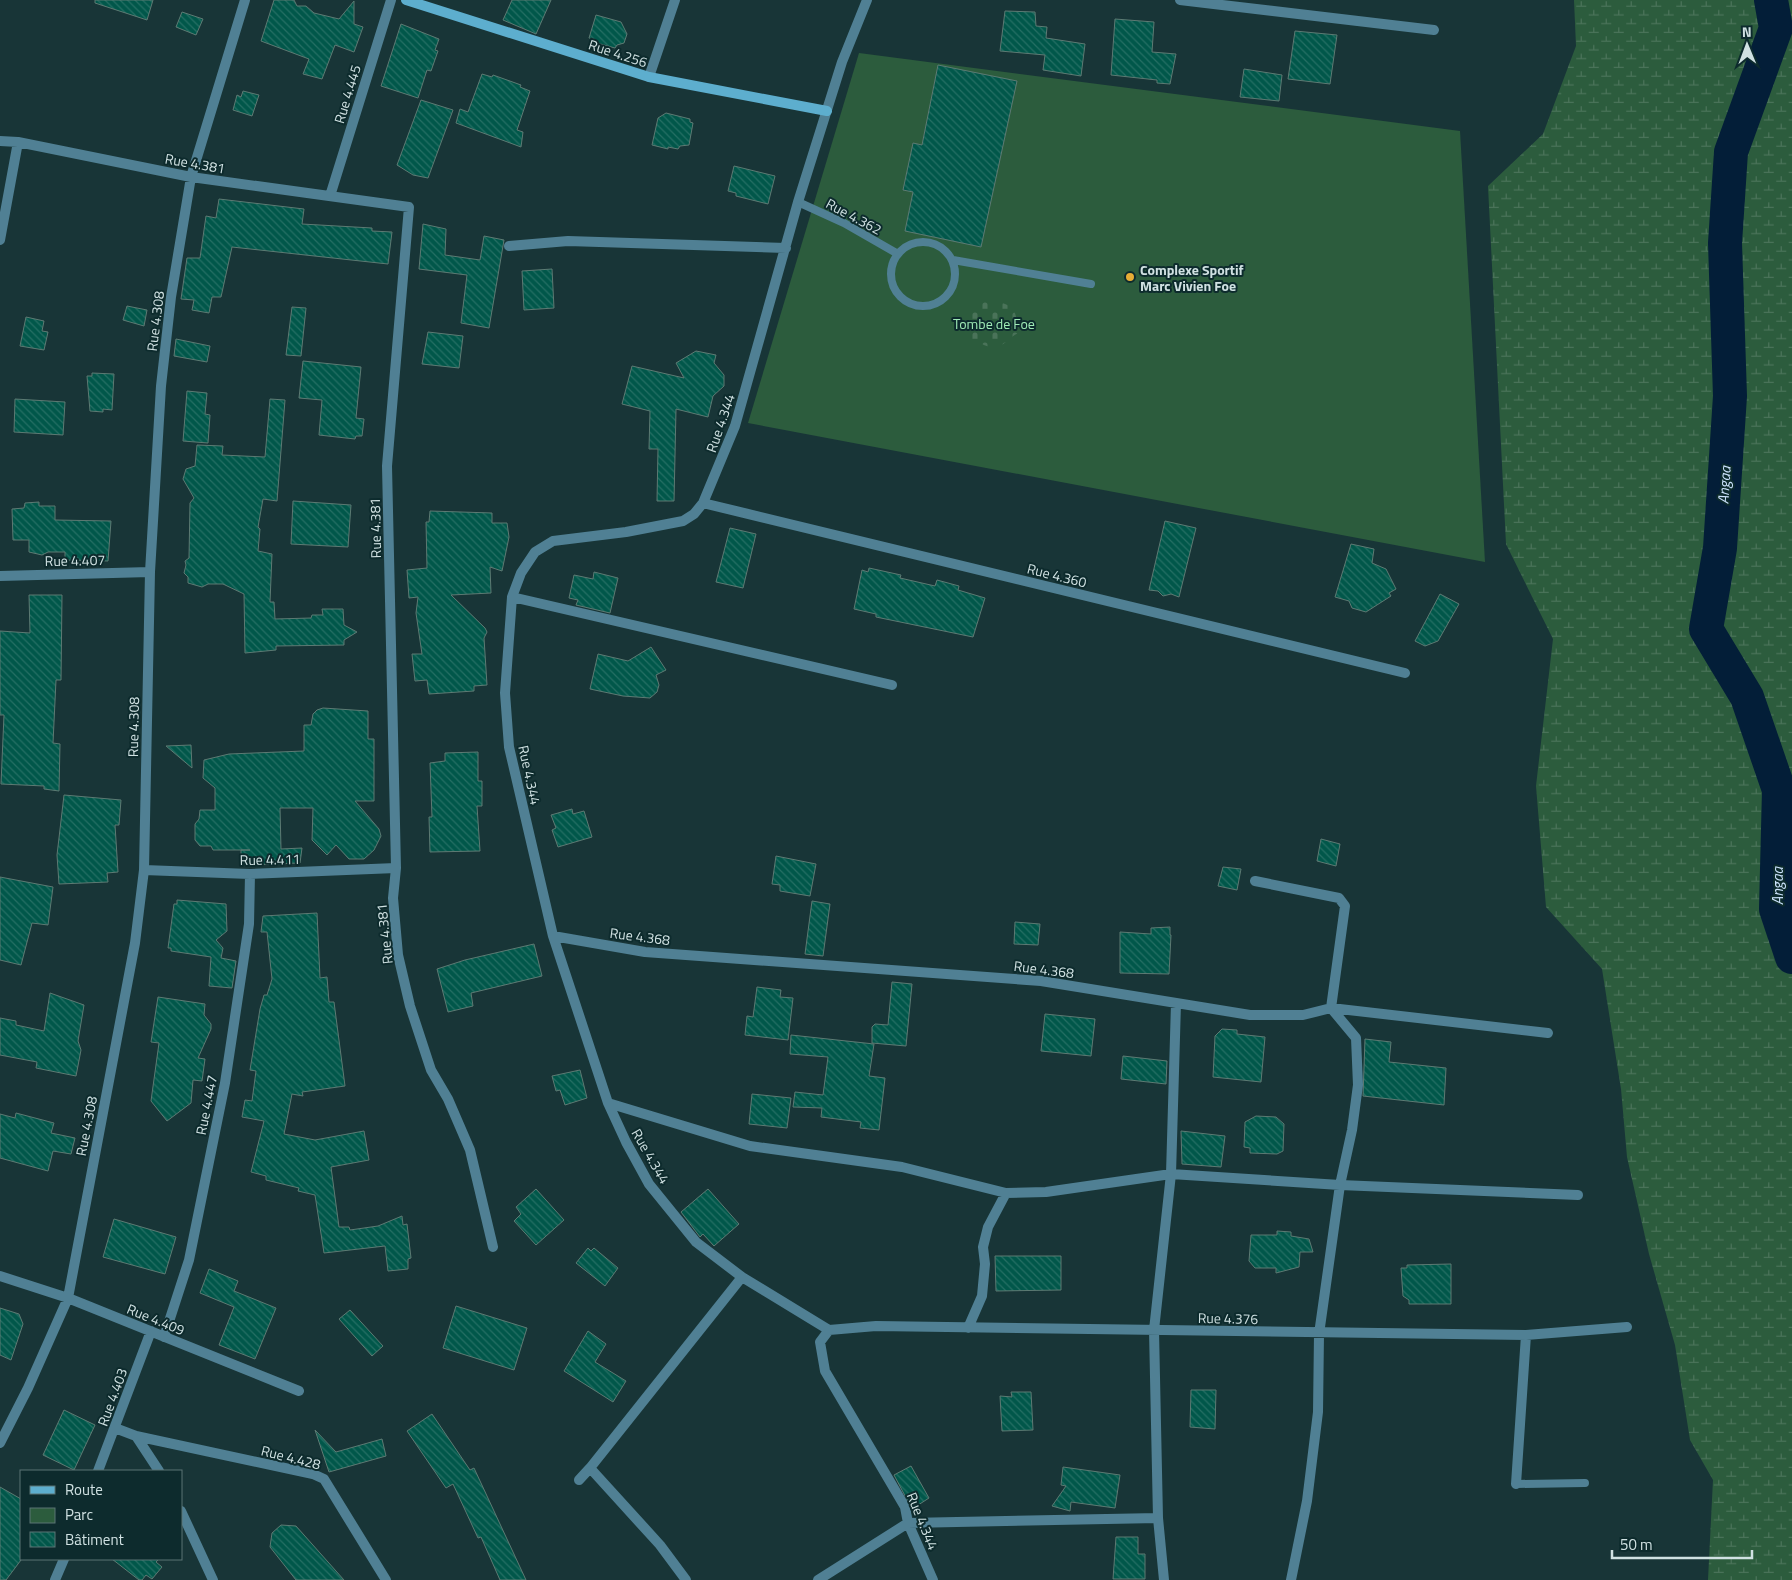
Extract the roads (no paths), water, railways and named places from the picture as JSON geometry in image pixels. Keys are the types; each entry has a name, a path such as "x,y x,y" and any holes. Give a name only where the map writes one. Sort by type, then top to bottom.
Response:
{"street":[{"name":"Rue 4.308","path":"0,1443 28,1388 68,1298 134,943 144,870 150,572 161,386 171,297 191,177 245,0"},
{"name":"Rue 4.445","path":"330,196 391,0"},
{"name":"Rue 4.256","path":"406,0 649,78 827,111"},
{"path":"649,78 675,0"},
{"name":"Rue 4.344","path":"867,0 842,62 798,202 735,426 703,503 694,514 683,521 626,532 554,541 535,552 521,573 512,597 505,693 509,747 553,936 608,1103 649,1184 696,1242 742,1277 829,1330 820,1342 825,1370 905,1507 908,1523 933,1580"},
{"path":"1180,0 1434,30"},
{"name":"Rue 4.381","path":"0,141 18,142 191,177 409,208 387,466 396,868 393,898 398,955 410,1006 431,1070 448,1099 470,1150 494,1247"},
{"path":"0,240 18,142"},
{"path":"509,246 568,240 786,248"},
{"name":"Rue 4.360","path":"703,503 1405,673"},
{"name":"Rue 4.407","path":"0,576 150,572"},
{"path":"512,597 892,685"},
{"name":"Rue 4.411","path":"144,870 250,874 396,868"},
{"name":"Rue 4.447","path":"164,1337 189,1260 225,1083 249,924 250,874"},
{"path":"1255,881 1339,898 1346,906 1331,1008 1356,1038 1358,1085 1352,1130 1340,1185 1319,1334 1318,1412 1307,1501 1291,1580"},
{"name":"Rue 4.368","path":"553,936 644,952 1041,981 1250,1015 1303,1015 1331,1008"},
{"path":"1164,1580 1158,1518 1154,1330 1171,1174 1176,1003"},
{"path":"1331,1008 1548,1033"},
{"path":"608,1103 750,1146 902,1167 1006,1193 1046,1192 1171,1174 1340,1185 1578,1195"},
{"path":"968,1328 982,1296 985,1264 982,1247 988,1227 1006,1193"},
{"name":"Rue 4.409","path":"0,1276 68,1298 300,1391"},
{"path":"579,1480 742,1277"},
{"name":"Rue 4.376","path":"829,1330 876,1326 1319,1334 1526,1335 1627,1327"},
{"name":"Rue 4.403","path":"98,1470 151,1331"},
{"path":"1516,1484 1526,1335"},
{"name":"Rue 4.428","path":"115,1428 136,1436 313,1474 324,1479 386,1580"},
{"path":"136,1436 158,1470"},
{"path":"590,1468 660,1545 686,1580"},
{"path":"182,1513 213,1580"},
{"path":"818,1580 908,1523 1158,1518"},
{"path":"56,1580 64,1560"}],"lane":[{"name":"Rue 4.362","path":"798,202 844,223 898,254"},
{"path":"931,242 947,252 953,260 956,277 949,294 934,305 916,305 900,296 891,280 891,271 898,254 913,244 931,242"},
{"path":"953,260 1092,284"},
{"path":"1516,1484 1585,1483"}],"waterway":[{"name":"Angaa","path":"1771,0 1776,28 1731,152 1725,243 1730,396 1720,548 1706,629 1747,697 1779,790 1776,909 1792,957"}],"place":[{"name":"Complexe Sportif Marc Vivien Foe","path":"1130,277"}],"park label":[{"name":"Tombe de Foe","path":"994,323"}]}
